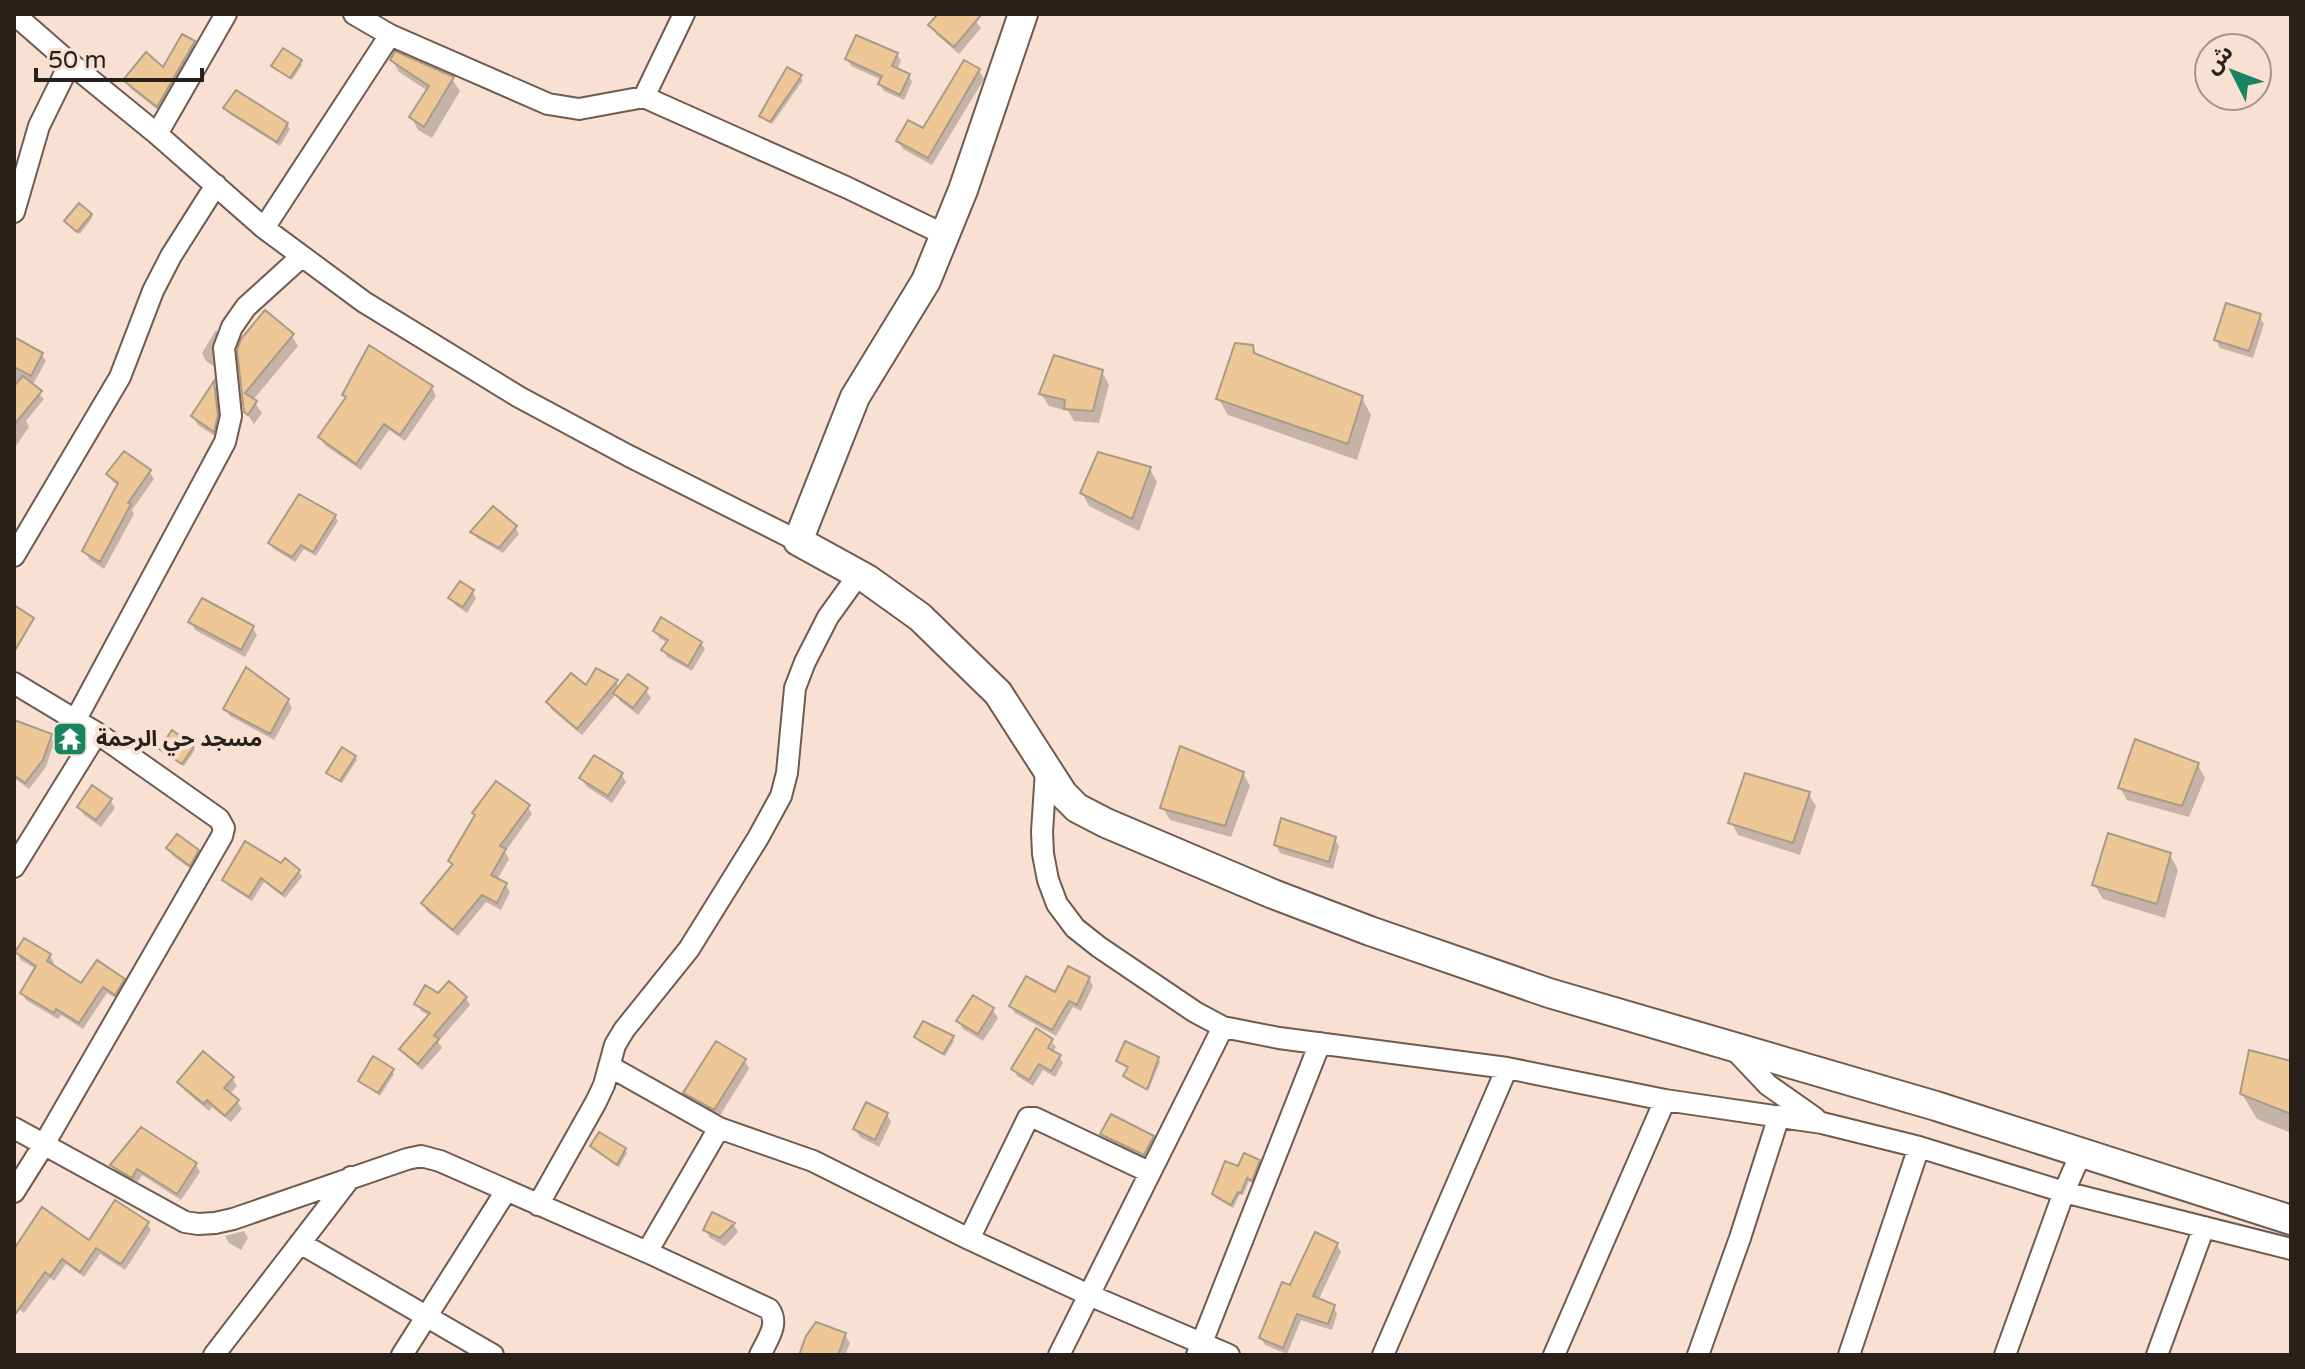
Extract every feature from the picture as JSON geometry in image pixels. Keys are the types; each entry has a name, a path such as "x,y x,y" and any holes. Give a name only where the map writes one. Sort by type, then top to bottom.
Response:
{"street":[{"path":"157,134 226,14"},
{"path":"354,14 390,35 548,104 579,109 644,97 945,235"},
{"path":"644,97 684,14"},
{"path":"798,541 855,397 926,281 963,190 1023,14"},
{"path":"20,16 70,63 264,228 364,302 519,397 859,574 920,617 998,693 1046,770 1077,808 1273,894 1534,988 1936,1106 2291,1220"},
{"path":"264,228 390,35"},
{"path":"14,212 39,126 70,63"},
{"path":"14,556 120,377 153,291 171,256 216,185"},
{"path":"76,719 225,442 231,416 224,348 232,327 246,307 301,257"},
{"path":"538,1205 596,1102 615,1045 689,949 781,796 787,773 795,688 828,617 859,574"},
{"path":"14,683 97,733 219,819 224,828 14,1192"},
{"path":"14,867 97,733"},
{"path":"1046,770 1043,854 1057,904 1075,928 1099,947 1195,1012 1223,1027 1279,1038 1507,1068 1665,1100 1822,1123 1919,1147 2064,1192 2291,1249"},
{"path":"1059,1355 1223,1027"},
{"path":"1199,1349 1320,1043"},
{"path":"1732,1047 1768,1085 1822,1123"},
{"path":"609,1066 719,1128 813,1161 1199,1349 1229,1355"},
{"path":"1383,1355 1507,1068"},
{"path":"1554,1355 1665,1100"},
{"path":"1698,1355 1779,1116"},
{"path":"969,1239 1028,1118 1035,1118 1149,1172"},
{"path":"14,1128 185,1222 198,1224 233,1219 421,1156 440,1161 769,1309 774,1316 774,1325 760,1355"},
{"path":"647,1252 719,1128"},
{"path":"1849,1355 1919,1147"},
{"path":"2005,1355 2081,1153"},
{"path":"214,1355 351,1177"},
{"path":"402,1355 506,1191"},
{"path":"2157,1355 2204,1227"},
{"path":"300,1243 493,1355"}],"building":[{"path":"938,14 982,14 954,47 928,25"},
{"path":"182,34 195,41 157,107 123,80 146,52 163,67"},
{"path":"856,35 898,53 892,66 910,74 900,95 878,84 882,76 845,59"},
{"path":"283,48 302,60 290,78 271,66"},
{"path":"395,51 454,77 424,127 409,117 429,86 390,60"},
{"path":"964,60 980,69 928,158 896,141 908,120 923,128"},
{"path":"787,67 802,75 770,122 759,116"},
{"path":"236,90 288,123 277,142 223,108"},
{"path":"79,203 92,214 77,232 64,221"},
{"path":"2226,303 2261,314 2249,351 2214,340"},
{"path":"265,310 294,334 245,393 257,401 248,415 244,412 237,350 241,339"},
{"path":"14,337 43,353 31,376 14,367"},
{"path":"1235,343 1253,345 1254,353 1363,396 1348,444 1216,399"},
{"path":"369,345 433,386 400,435 384,424 356,464 318,437 346,397 342,395"},
{"path":"1054,355 1103,370 1093,411 1064,409 1065,400 1039,394"},
{"path":"23,376 42,391 14,425 14,386"},
{"path":"214,381 218,415 214,432 191,416"},
{"path":"124,451 151,470 128,503 131,504 100,562 82,551 118,483 106,474"},
{"path":"1098,452 1151,467 1132,519 1080,493"},
{"path":"299,494 336,515 313,552 301,545 292,557 268,543"},
{"path":"493,506 517,526 499,548 470,532"},
{"path":"460,581 474,590 463,607 448,598"},
{"path":"202,598 254,626 241,650 188,622"},
{"path":"14,605 34,618 14,652"},
{"path":"661,617 702,642 688,666 661,650 668,640 653,631"},
{"path":"246,667 289,699 270,734 223,709"},
{"path":"596,668 618,680 577,729 546,702 571,673 586,685"},
{"path":"628,674 648,688 633,708 613,693"},
{"path":"14,720 52,734 43,760 25,783 14,775"},
{"path":"172,730 194,746 182,764 159,749"},
{"path":"2135,739 2199,763 2182,806 2118,788"},
{"path":"1180,746 1244,772 1225,826 1160,808"},
{"path":"342,747 356,756 340,781 326,773"},
{"path":"594,755 623,773 608,796 579,778"},
{"path":"1745,773 1810,792 1793,843 1728,823"},
{"path":"496,781 530,805 500,846 506,849 491,875 507,883 497,903 482,895 453,930 421,903 453,864 448,861 475,815 472,813"},
{"path":"92,785 112,799 96,820 77,807"},
{"path":"1281,818 1336,837 1329,862 1274,845"},
{"path":"2108,833 2171,853 2157,904 2092,885"},
{"path":"177,834 199,850 190,866 166,848"},
{"path":"245,841 281,863 285,858 300,870 282,894 261,878 249,897 222,880"},
{"path":"24,938 51,954 47,961 81,983 97,960 125,979 115,995 103,987 79,1023 56,1009 54,1013 20,993 36,966 15,952"},
{"path":"1068,966 1090,977 1077,1005 1069,1001 1052,1030 1009,1006 1026,976 1055,992"},
{"path":"449,981 467,997 434,1035 439,1039 418,1064 399,1049 430,1013 414,1004 425,985 438,993"},
{"path":"973,995 994,1008 978,1034 956,1021"},
{"path":"923,1021 954,1036 943,1054 914,1037"},
{"path":"1036,1028 1053,1039 1048,1048 1061,1055 1051,1071 1039,1064 1029,1080 1011,1069"},
{"path":"716,1041 746,1059 714,1110 683,1093"},
{"path":"1125,1041 1159,1057 1146,1089 1123,1076 1128,1067 1116,1061"},
{"path":"2249,1050 2291,1061 2291,1114 2240,1094"},
{"path":"203,1051 234,1077 224,1088 239,1100 225,1116 207,1100 204,1104 177,1082"},
{"path":"373,1056 394,1069 378,1093 358,1081"},
{"path":"866,1102 888,1113 875,1140 853,1129"},
{"path":"1111,1114 1154,1136 1144,1155 1100,1134"},
{"path":"141,1127 197,1163 177,1194 137,1169 132,1178 110,1165"},
{"path":"599,1132 626,1148 617,1165 590,1146"},
{"path":"1244,1153 1260,1160 1252,1181 1247,1178 1241,1193 1238,1192 1231,1205 1212,1194 1225,1161 1238,1166"},
{"path":"115,1200 149,1222 121,1264 96,1248 80,1272 62,1259 50,1276 45,1272 14,1316 14,1249 42,1207 89,1240"},
{"path":"712,1212 735,1223 720,1238 703,1230"},
{"path":"1315,1232 1338,1243 1313,1296 1335,1305 1328,1324 1297,1314 1283,1348 1259,1338 1282,1282 1290,1285"},
{"path":"816,1322 846,1333 838,1355 799,1355 806,1336"}],"place":[{"name":"مسجد حي الرحمة","path":"70,739"}]}
